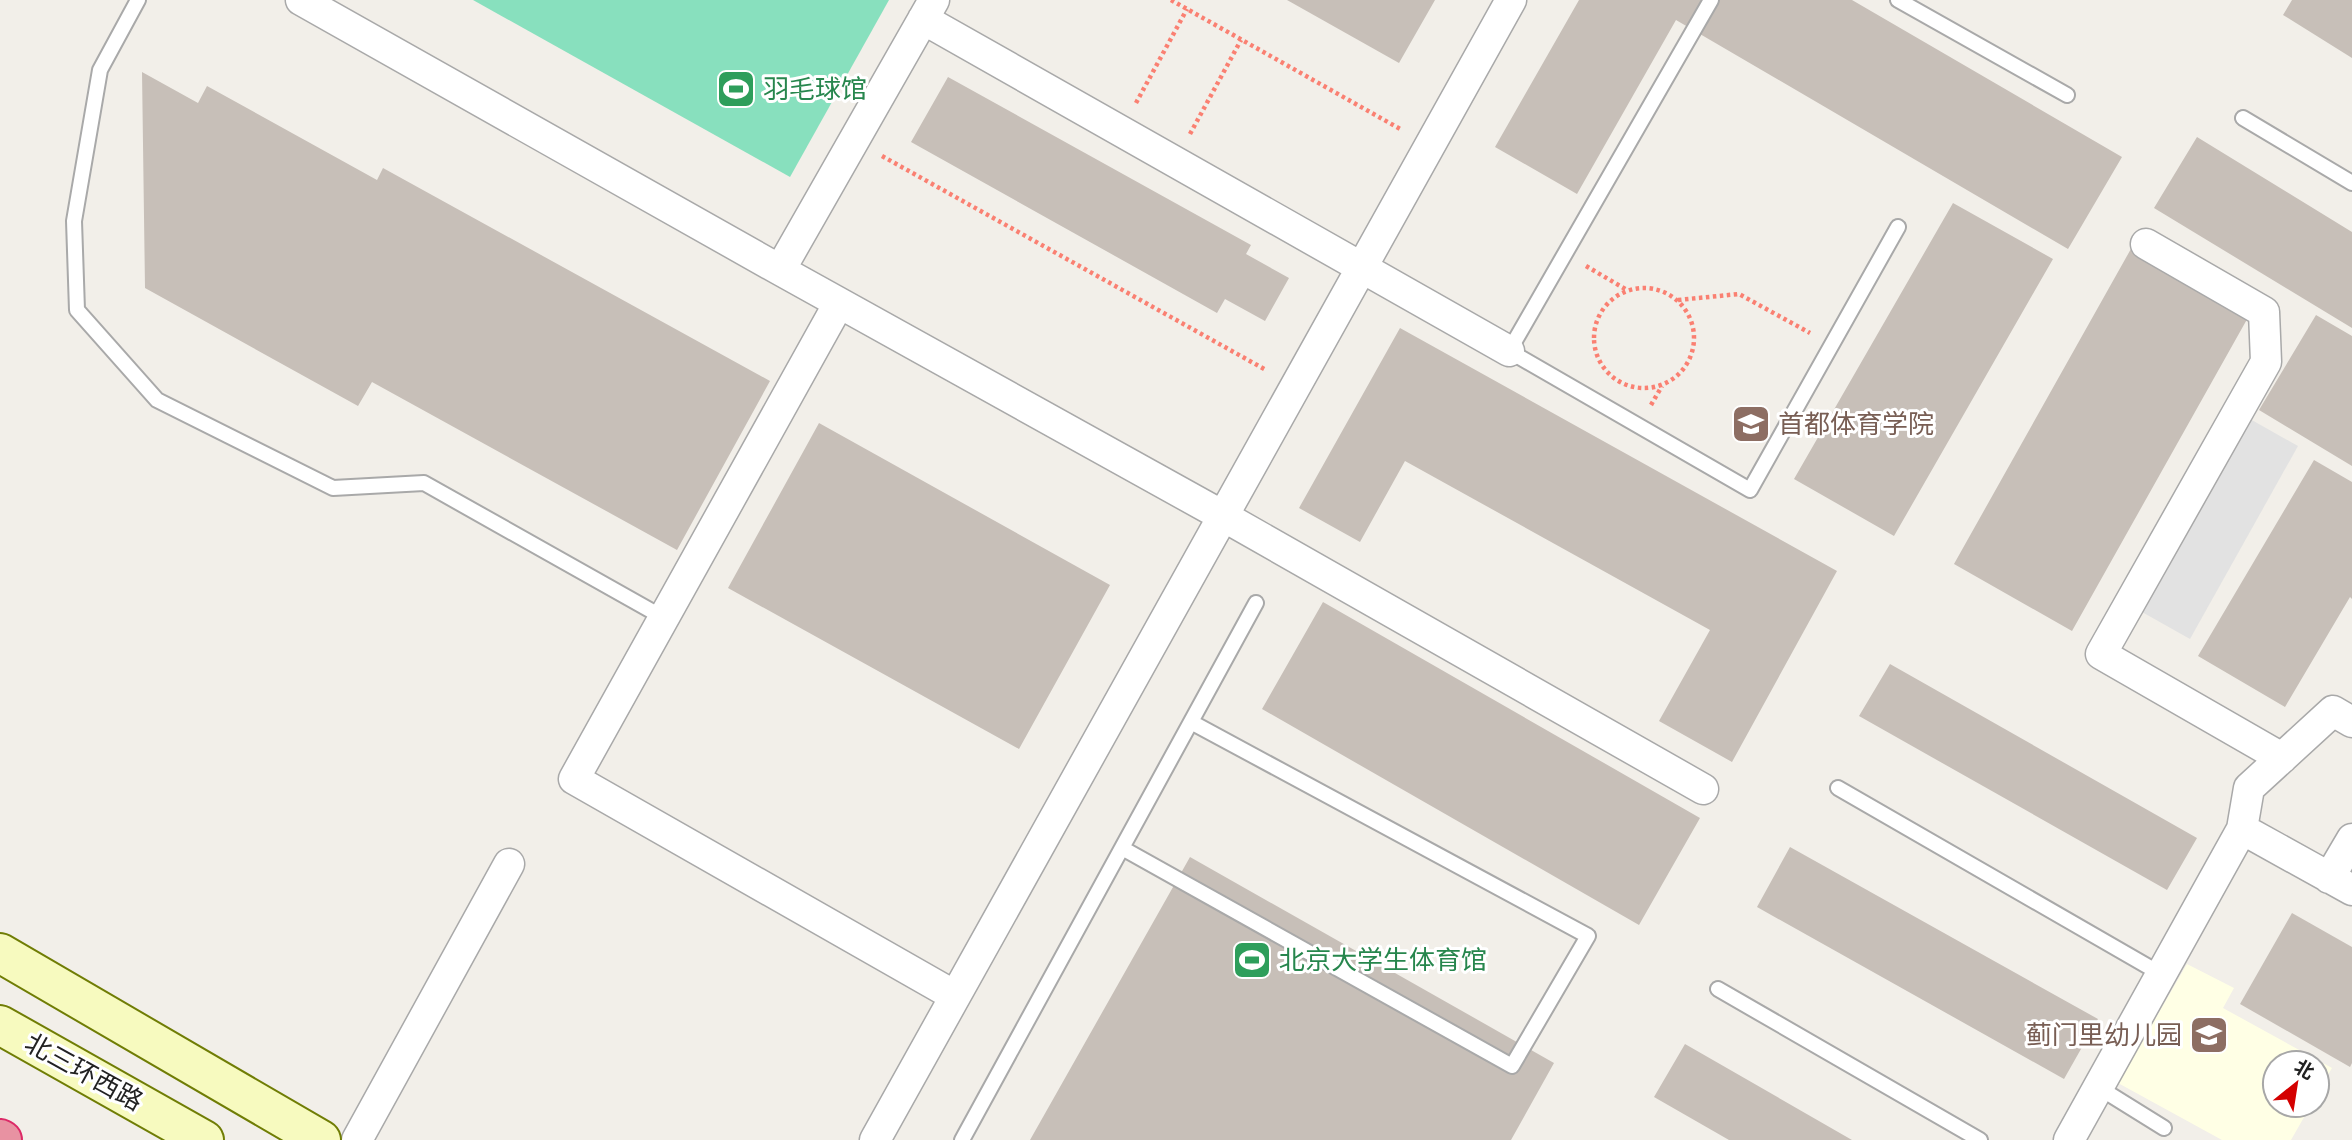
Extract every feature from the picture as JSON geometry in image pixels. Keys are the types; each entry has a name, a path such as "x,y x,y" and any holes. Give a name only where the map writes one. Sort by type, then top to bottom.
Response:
{"street":[{"path":"301,0 1223,516 1703,789"},
{"path":"875,1140 1511,0"},
{"path":"780,270 929,10 1121,131 1509,351"},
{"path":"2146,244 2264,312 2266,362 2101,654 2282,758"},
{"path":"839,303 574,779 955,996"},
{"path":"2069,1140 2242,829 2249,789 2333,711 2352,722"},
{"path":"2242,829 2341,884 2352,839"},
{"path":"357,1140 509,864"},
{"path":"0,953 321,1140"},
{"name":"北三环西路","path":"0,1025 204,1140"}],"lane":[{"path":"138,0 100,70 74,221 77,310 157,400 333,488 424,483 664,618"},
{"path":"1712,0 1509,351 1750,490 1898,227"},
{"path":"1898,0 2067,96"},
{"path":"2243,118 2352,183"},
{"path":"962,1140 1256,603"},
{"path":"1122,848 1511,1066 1588,936 1191,722"},
{"path":"1838,788 2161,974"},
{"path":"1718,989 1980,1140"},
{"path":"2098,1087 2164,1128"}],"path":[{"path":"1171,0 1430,145"},
{"path":"1121,131 1187,9"},
{"path":"1175,161 1241,40"},
{"path":"854,141 1295,387"},
{"path":"1565,253 1627,290"},
{"path":"1645,288 1662,291 1677,300 1688,313 1694,330 1694,347 1688,364 1677,377 1663,385 1631,387 1616,380 1605,369 1597,355 1594,340 1602,309 1627,290 1645,288"},
{"path":"1677,300 1739,294 1832,345"}],"shaded area":[{"path":"2250,419 2298,446 2190,639 2142,612"},
{"name":"蓟门里幼儿园","path":"2187,964 2234,988 2223,1008 2297,1049 2261,1049 2261,1119 2303,1119 2291,1140 2222,1140 2118,1083"}],"green space":[{"name":"羽毛球馆","path":"473,0 889,0 790,177"}],"building":[{"path":"1287,0 1435,0 1399,63"},
{"path":"1579,0 1852,0 2122,157 2068,249 1676,20 1577,194 1495,147"},
{"path":"2292,0 2352,0 2352,58 2283,15"},
{"path":"142,72 198,103 207,86 377,180 383,168 770,381 677,550 372,382 358,406 145,288"},
{"path":"948,77 1251,245 1246,254 1289,278 1265,321 1225,299 1217,313 911,142"},
{"path":"2197,137 2352,232 2352,328 2154,208"},
{"path":"1953,203 2053,259 1894,536 1794,479"},
{"path":"2132,247 2250,314 2072,631 1954,564"},
{"path":"2316,315 2352,336 2352,466 2259,410"},
{"path":"1400,328 1837,571 1732,762 1659,721 1710,630 1405,461 1360,542 1299,508"},
{"path":"819,423 1110,585 1019,749 728,588"},
{"path":"2314,460 2352,482 2352,599 2350,597 2285,707 2198,656"},
{"path":"1323,602 1700,818 1639,925 1262,709"},
{"path":"1890,664 2197,838 2167,890 1859,716"},
{"path":"1790,847 2098,1019 2064,1079 1757,907"},
{"name":"北京大学生体育馆","path":"1190,857 1554,1063 1511,1140 1030,1140"},
{"path":"2292,913 2352,947 2350,1067 2331,1056 2331,1049 2319,1049 2240,1004"},
{"path":"1685,1044 1852,1140 1729,1140 1654,1097"}],"place":[{"name":"羽毛球馆","path":"736,89"},
{"name":"首都体育学院","path":"1751,424"},
{"name":"北京大学生体育馆","path":"1252,960"},
{"name":"蓟门里幼儿园","path":"2209,1035"}]}
